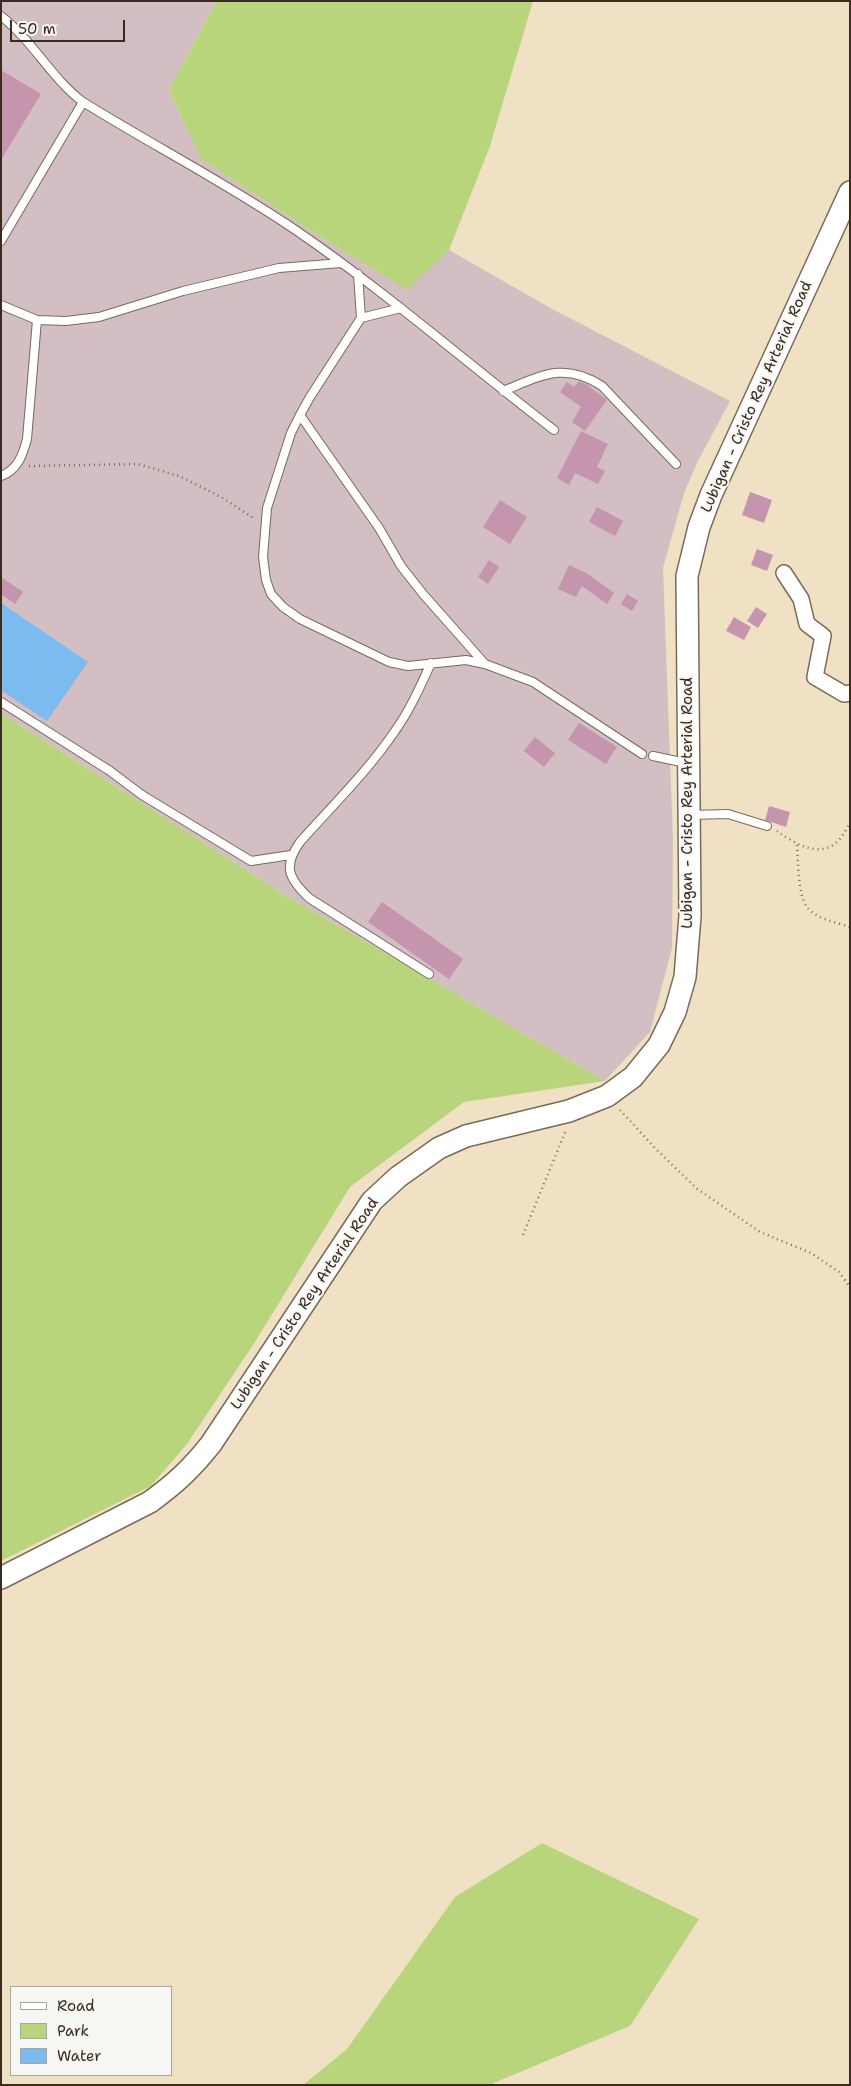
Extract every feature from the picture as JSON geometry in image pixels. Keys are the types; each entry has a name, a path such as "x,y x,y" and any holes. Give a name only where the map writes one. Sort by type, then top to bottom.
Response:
{"main road":[{"name":"Lubigan - Cristo Rey Arterial Road","path":"1,1578 150,1502 191,1469 210,1444 372,1202 398,1176 439,1148 466,1136 576,1108 607,1096 633,1077 660,1045 674,1012 685,977 690,916 687,576 692,549 711,495 850,192"}],"street":[{"path":"784,573 801,599 807,624 823,636 816,677 844,694 850,693"}],"lane":[{"path":"1,16 21,32 71,93 83,102 251,201 358,274 554,430"},
{"path":"1,241 83,102"},
{"path":"1,306 38,320 66,321 99,317 183,291 279,268 340,263"},
{"path":"358,274 361,318 310,396 291,433 267,508 262,557 266,580 271,594 283,607 308,623 388,662 408,666 466,660 485,664 533,682 642,754"},
{"path":"361,318 400,308"},
{"path":"1,476 16,466 23,455 27,439 38,320"},
{"path":"503,391 549,373 562,372 590,378 602,386 676,464"},
{"path":"300,415 379,528 401,566 423,594 485,664"},
{"path":"429,974 308,898 298,888 291,875 289,861 300,842 365,770 394,732 410,707 431,664"},
{"path":"1,702 110,772 142,795 251,861 291,855"},
{"path":"653,756 688,764"},
{"path":"690,815 728,814 767,826"}],"path":[{"path":"16,466 138,464 179,476 221,497 265,525"},
{"path":"767,826 797,845 820,850 838,842 850,823"},
{"path":"797,845 800,885 806,907 827,921 850,927"},
{"path":"607,1096 655,1148 696,1188 760,1232 811,1253 839,1272 850,1287"},
{"path":"523,1235 555,1152 576,1108"}],"shaded area":[{"path":"1,1 217,1 169,90 201,159 324,239 406,289 449,250 554,310 730,401 698,461 684,493 663,568 673,840 672,948 650,1032 605,1081 287,896 1,713"}],"green space":[{"path":"217,1 533,1 490,146 449,250 407,290 324,239 201,159 169,90"},
{"path":"1,713 287,896 605,1081 464,1102 350,1187 255,1342 187,1444 151,1486 1,1561"},
{"path":"542,1843 699,1919 630,2026 489,2085 303,2085 347,2049 455,1897"}],"water":[{"path":"1,603 88,662 47,721 1,690"}],"building":[{"path":"1,70 41,94 1,160"},
{"path":"579,381 607,400 585,431 572,422 581,407 560,392 567,382 574,387"},
{"path":"581,431 608,444 597,467 605,471 598,484 575,473 569,485 557,478"},
{"path":"750,492 772,500 764,523 742,515"},
{"path":"500,500 527,517 510,544 483,527"},
{"path":"597,507 623,521 615,536 589,522"},
{"path":"757,549 773,555 767,571 751,565"},
{"path":"489,560 499,567 488,584 478,577"},
{"path":"569,565 588,574 614,593 607,604 582,586 576,597 558,589"},
{"path":"1,577 23,592 15,604 1,594"},
{"path":"627,594 638,601 632,611 621,604"},
{"path":"756,607 767,614 758,628 747,621"},
{"path":"734,617 751,627 744,640 726,631"},
{"path":"579,723 617,747 606,764 568,740"},
{"path":"535,737 555,753 544,767 524,751"},
{"path":"769,806 790,812 786,827 765,820"},
{"path":"382,902 463,959 449,979 368,922"}]}
